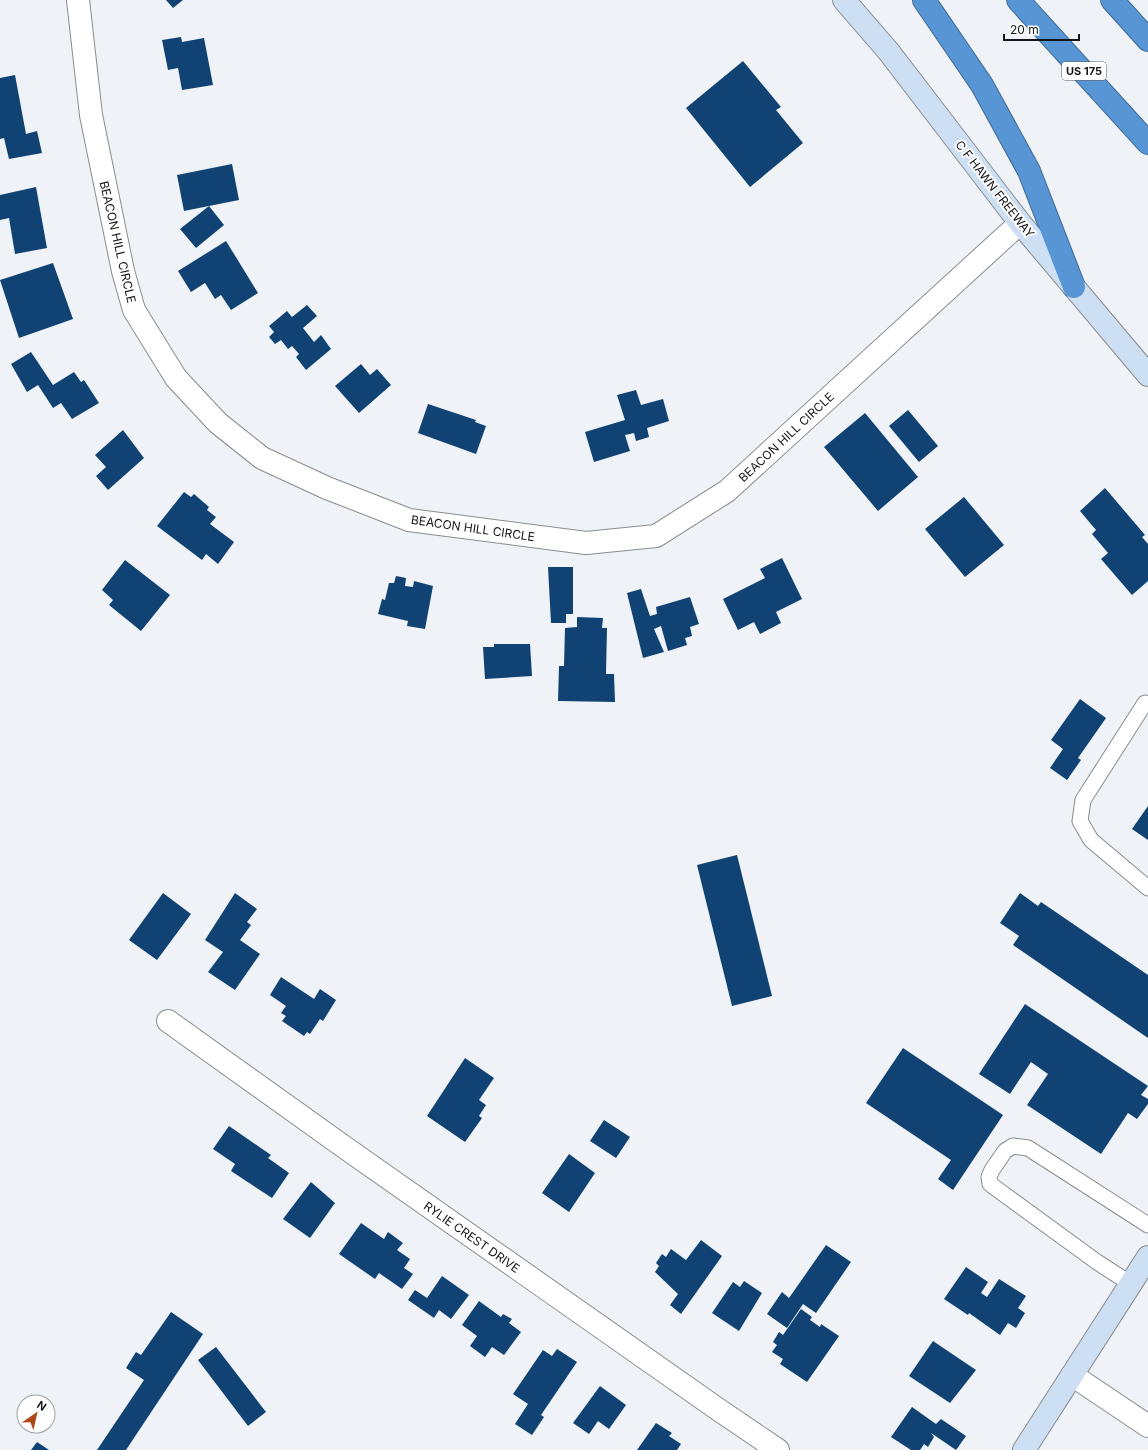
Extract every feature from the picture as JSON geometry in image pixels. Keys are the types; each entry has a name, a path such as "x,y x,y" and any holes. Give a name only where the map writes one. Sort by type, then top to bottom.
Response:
{"highway":[{"path":"924,0 982,85 1029,171 1074,287"},
{"name":"US 175","path":"1018,0 1148,143"},
{"path":"1112,0 1148,40"}],"main road":[{"name":"C F HAWN FREEWAY","path":"844,0 889,52 1020,223 1148,375"},
{"path":"1024,1450 1148,1257"}],"street":[{"name":"BEACON HILL CIRCLE","path":"78,0 91,115 123,271 134,310 176,378 218,423 262,458 327,488 409,520 586,543 656,536 728,491 1020,223"},
{"name":"RYLIE CREST DRIVE","path":"168,1021 354,1154 778,1450"},
{"path":"1072,1375 1148,1426"}],"lane":[{"path":"1147,702 1083,800 1080,821 1091,840 1148,888"},
{"path":"1131,1284 1097,1262 990,1184 989,1177 1005,1151 1013,1146 1028,1148 1148,1225"}],"building":[{"path":"166,0 183,0 173,8"},
{"path":"181,37 182,42 204,38 213,85 182,90 178,68 168,70 162,40"},
{"path":"743,61 781,107 776,110 803,143 750,187 686,108"},
{"path":"15,75 26,134 37,131 42,153 9,159 4,138 0,139 0,78"},
{"path":"232,164 239,200 184,211 177,175"},
{"path":"36,187 47,248 15,254 9,218 0,220 0,195"},
{"path":"209,206 224,225 196,248 180,229"},
{"path":"226,241 258,293 231,310 221,295 215,299 205,283 191,292 178,271"},
{"path":"53,263 73,319 19,338 0,280"},
{"path":"307,305 317,316 303,328 314,342 321,335 331,349 306,370 296,357 299,354 292,346 288,349 281,340 275,344 269,337 274,332 269,326 287,311 292,317"},
{"path":"31,352 53,385 74,372 81,382 84,380 99,403 72,419 61,403 53,408 38,385 27,392 11,364"},
{"path":"361,364 370,375 377,369 391,385 359,413 335,386"},
{"path":"636,390 641,405 663,399 669,421 647,428 649,437 636,441 634,433 625,435 630,451 594,462 585,432 625,420 617,395"},
{"path":"428,404 476,420 475,422 486,426 476,454 418,433"},
{"path":"908,410 938,446 919,462 889,426"},
{"path":"865,413 918,477 878,511 824,447"},
{"path":"123,430 144,458 108,490 96,476 106,467 95,455"},
{"path":"1105,488 1145,535 1142,537 1148,544 1148,581 1132,595 1101,559 1108,553 1092,534 1096,530 1080,511"},
{"path":"184,492 191,497 194,494 209,507 207,510 216,517 210,524 234,542 218,564 206,554 202,560 157,526"},
{"path":"964,497 1004,545 965,577 925,529"},
{"path":"782,558 802,599 776,612 781,623 760,634 754,622 738,630 723,599 765,578 760,569"},
{"path":"125,560 170,595 141,631 109,605 113,600 102,590"},
{"path":"548,567 573,567 573,614 566,614 566,623 551,623"},
{"path":"396,576 406,578 405,586 413,587 414,581 433,586 425,629 407,626 408,621 378,614 382,599 385,600 389,583 394,583"},
{"path":"641,589 650,616 657,614 656,607 690,597 699,624 690,627 692,636 685,638 687,645 668,651 661,626 654,629 664,652 643,658 627,593"},
{"path":"577,617 603,618 602,628 607,628 606,674 614,674 615,702 558,701 559,666 564,666 565,628 577,627"},
{"path":"494,644 530,644 532,676 485,679 483,647 494,647"},
{"path":"1080,699 1106,718 1078,758 1081,760 1067,780 1050,768 1063,749 1051,740"},
{"path":"1148,806 1148,840 1132,829"},
{"path":"737,855 772,996 732,1006 697,865"},
{"path":"163,893 191,914 157,960 129,940"},
{"path":"235,893 257,909 247,922 251,925 240,940 260,954 235,990 208,972 223,952 205,940"},
{"path":"1020,893 1038,906 1041,902 1148,975 1148,1038 1013,945 1019,936 1000,923"},
{"path":"281,977 314,999 320,989 336,1000 323,1021 320,1019 310,1034 307,1032 304,1036 282,1021 286,1016 281,1013 286,1006 270,995"},
{"path":"1025,1004 1148,1086 1141,1095 1148,1099 1148,1104 1137,1119 1128,1113 1101,1154 1027,1105 1048,1074 1031,1062 1010,1094 979,1074"},
{"path":"903,1048 1003,1115 953,1190 938,1179 951,1160 866,1103"},
{"path":"465,1058 494,1078 479,1100 486,1105 479,1116 482,1118 465,1142 427,1116"},
{"path":"604,1120 630,1137 616,1158 590,1141"},
{"path":"229,1126 271,1155 268,1158 289,1173 272,1198 231,1171 235,1164 213,1149"},
{"path":"569,1154 595,1173 569,1212 542,1193"},
{"path":"311,1182 335,1203 310,1238 283,1219"},
{"path":"361,1223 384,1239 388,1232 403,1243 397,1250 410,1259 404,1268 413,1274 402,1289 379,1273 375,1279 339,1254"},
{"path":"701,1240 722,1256 681,1314 670,1305 678,1294 655,1272 659,1266 656,1263 662,1254 666,1257 671,1249 686,1260"},
{"path":"826,1245 851,1262 816,1313 803,1304 787,1328 767,1314 782,1292 789,1298"},
{"path":"966,1267 988,1282 981,1293 987,1297 999,1279 1026,1296 1018,1308 1025,1313 1016,1328 1008,1323 1000,1335 969,1313 968,1315 944,1299"},
{"path":"442,1276 469,1295 451,1319 439,1310 434,1318 408,1300 415,1290 427,1298"},
{"path":"744,1281 762,1293 739,1331 712,1313 733,1282 740,1287"},
{"path":"479,1301 501,1317 503,1314 512,1319 509,1323 521,1332 504,1355 492,1347 485,1357 470,1346 477,1336 462,1325"},
{"path":"801,1309 812,1317 810,1320 820,1327 821,1324 839,1336 807,1382 780,1364 783,1359 772,1352 777,1345 773,1342 779,1332 783,1335"},
{"path":"171,1312 203,1334 126,1450 97,1450 144,1380 126,1368 136,1352 141,1355"},
{"path":"933,1341 976,1370 950,1403 909,1376"},
{"path":"216,1347 266,1412 248,1426 198,1360"},
{"path":"557,1349 577,1362 541,1415 544,1417 532,1435 515,1424 528,1404 513,1394 543,1350 552,1356"},
{"path":"600,1386 626,1405 609,1429 598,1421 589,1434 573,1423"},
{"path":"912,1407 936,1424 941,1419 966,1436 956,1450 931,1433 934,1437 928,1447 924,1444 920,1450 911,1450 891,1437"},
{"path":"656,1423 672,1433 669,1436 681,1444 677,1450 637,1450"},
{"path":"37,1442 49,1450 31,1450"}]}
